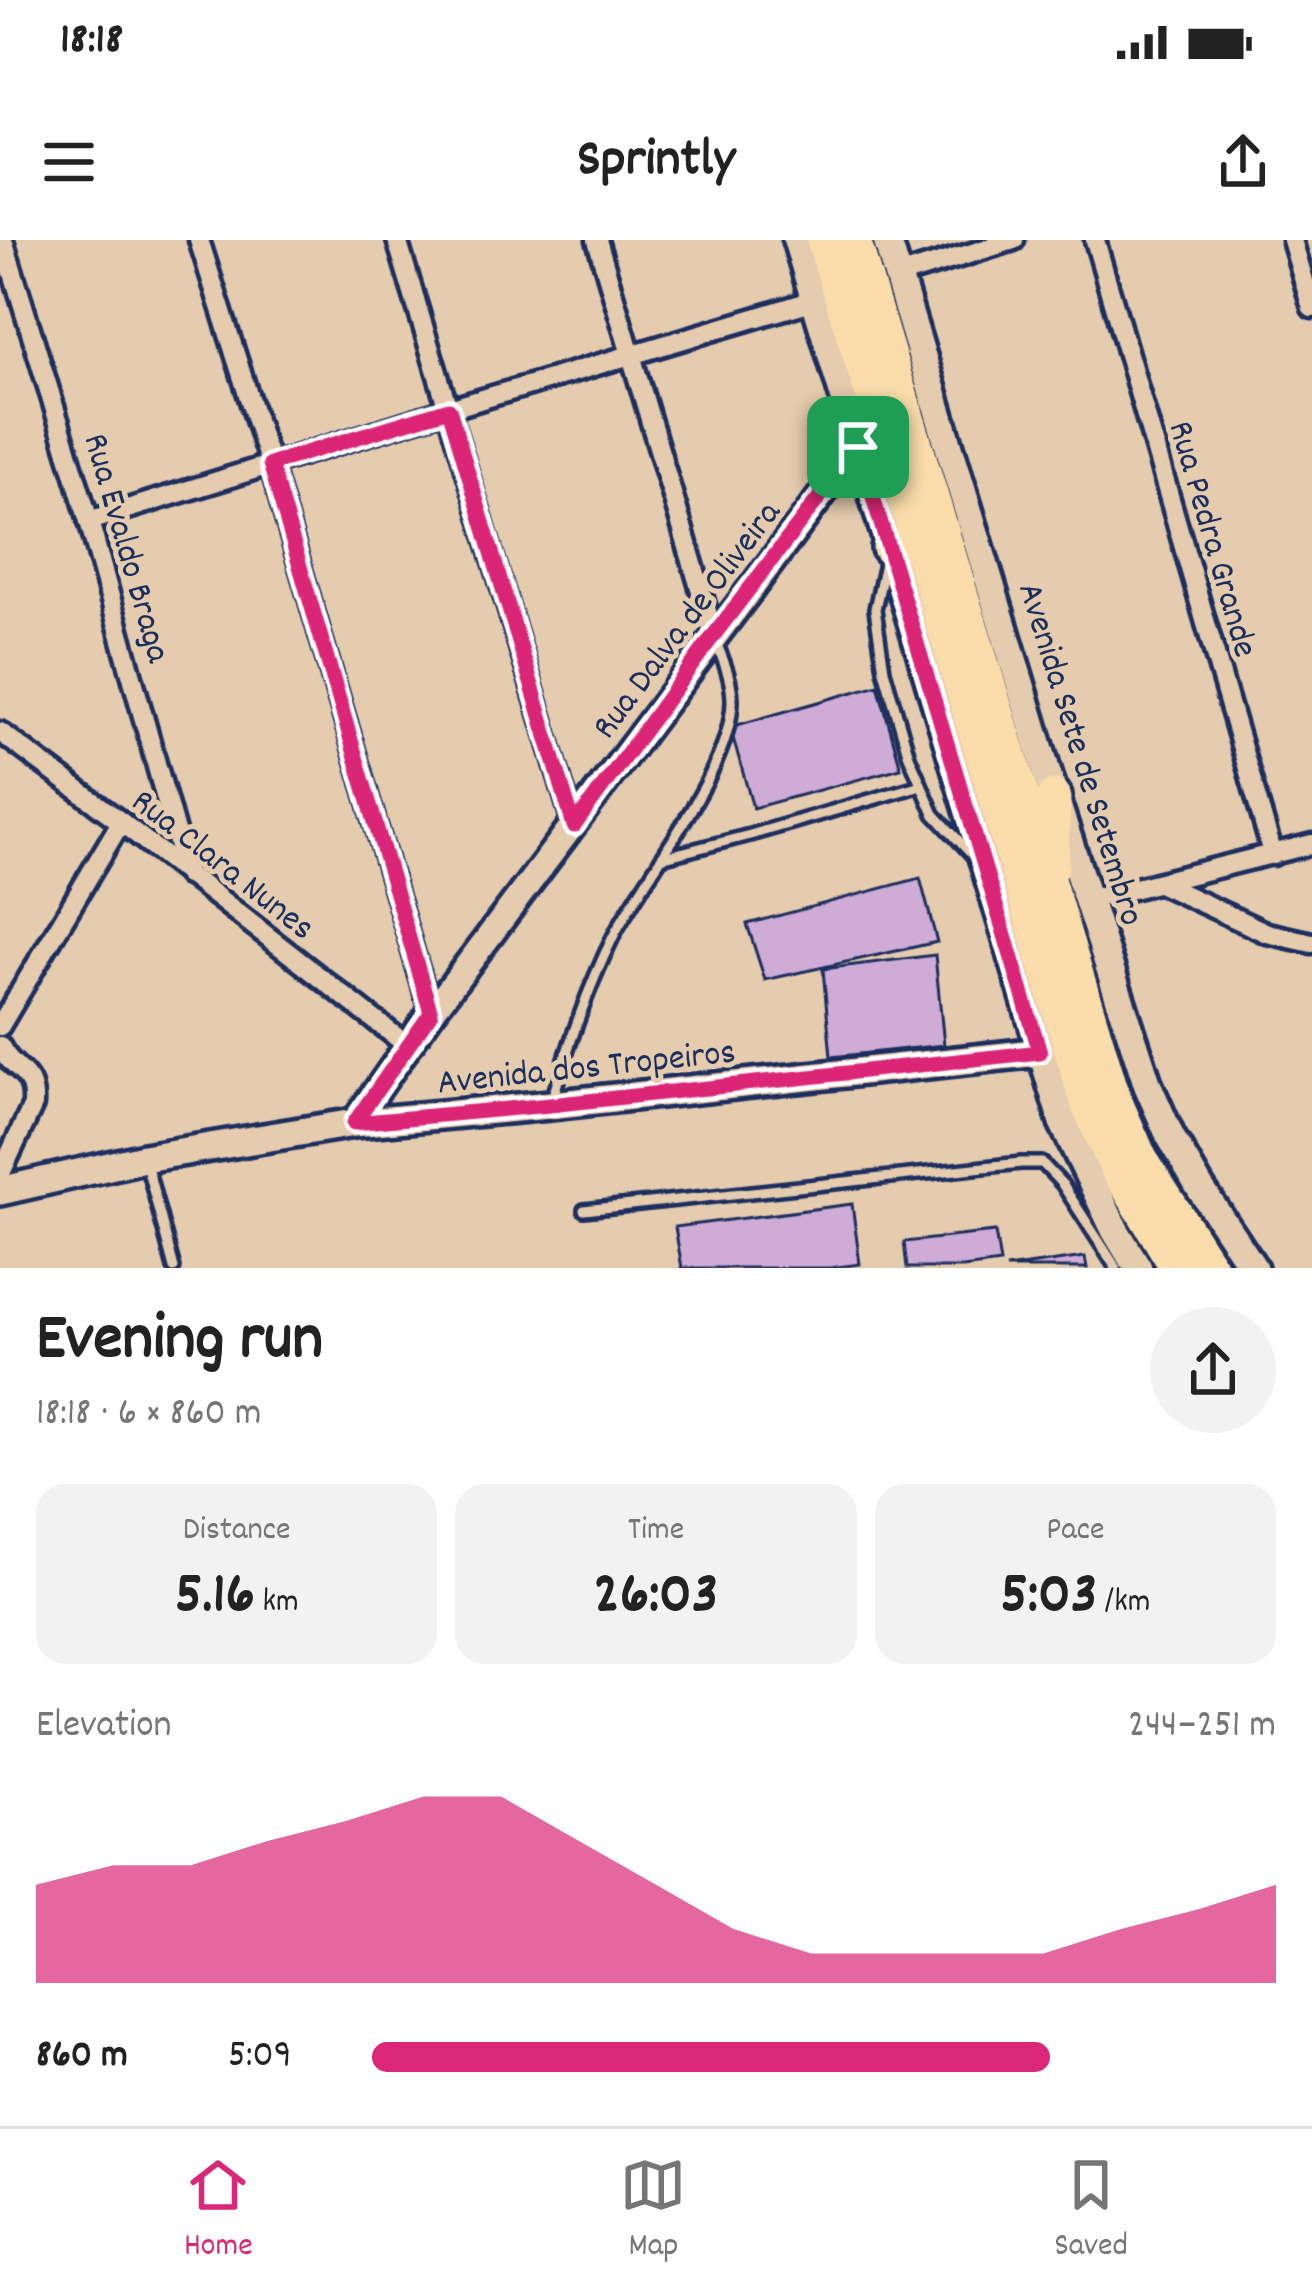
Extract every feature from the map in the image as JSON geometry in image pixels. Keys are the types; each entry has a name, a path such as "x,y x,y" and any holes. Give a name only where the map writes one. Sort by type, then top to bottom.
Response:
{"highway":[{"path":"823,240 903,543 1087,1103 1116,1168 1177,1268"},
{"name":"Avenida Sete de Setembro","path":"854,240 1115,1100 1141,1160 1211,1268"},
{"path":"1051,892 1054,796"},
{"path":"1077,1182 1143,1216"}],"main road":[{"path":"797,240 858,447 903,543 985,869 1077,1182 1138,1268"},
{"name":"Avenida Sete de Setembro","path":"887,240 1054,796 1148,1086 1170,1136 1226,1232 1253,1268"},
{"name":"Avenida dos Tropeiros","path":"0,1191 144,1158 354,1123 1040,1052"}],"street":[{"name":"Rua Evaldo Braga","path":"3,240 89,520 187,875"},
{"path":"199,240 270,464 431,1013"},
{"path":"397,240 574,826"},
{"path":"597,240 714,635"},
{"path":"898,277 1013,240"},
{"name":"Rua Pedra Grande","path":"1095,240 1274,855"},
{"path":"1292,240 1312,308"},
{"path":"89,520 815,300"},
{"name":"Rua Dalva de Oliveira","path":"354,1123 431,1013 858,447"},
{"name":"Rua Clara Nunes","path":"0,732 408,1046"},
{"path":"0,1026 121,822"},
{"path":"1088,900 1312,844"},
{"path":"1159,883 1267,933 1312,943"},
{"path":"0,1046 33,1084 34,1094 0,1175"}],"lane":[{"path":"903,543 874,609 884,670 910,756 934,814 985,869"},
{"path":"550,1105 584,1000 615,933 726,740 731,686 714,635"},
{"path":"660,858 921,785"},
{"path":"144,1158 174,1268"},
{"path":"584,1210 1042,1163 1077,1182 1116,1268"}],"building":[{"path":"878,685 901,768 753,808 730,727"},
{"path":"920,878 937,942 765,980 747,924"},
{"path":"935,955 944,1045 831,1057 823,969"},
{"path":"852,1204 860,1264 682,1268 675,1227"},
{"path":"995,1232 1000,1263 907,1268 904,1242"},
{"path":"1085,1257 1087,1268 1006,1268"}],"route":[{"path":"449,409 574,826 858,447 1040,1052 354,1123 431,1013 270,464 449,409"}]}
